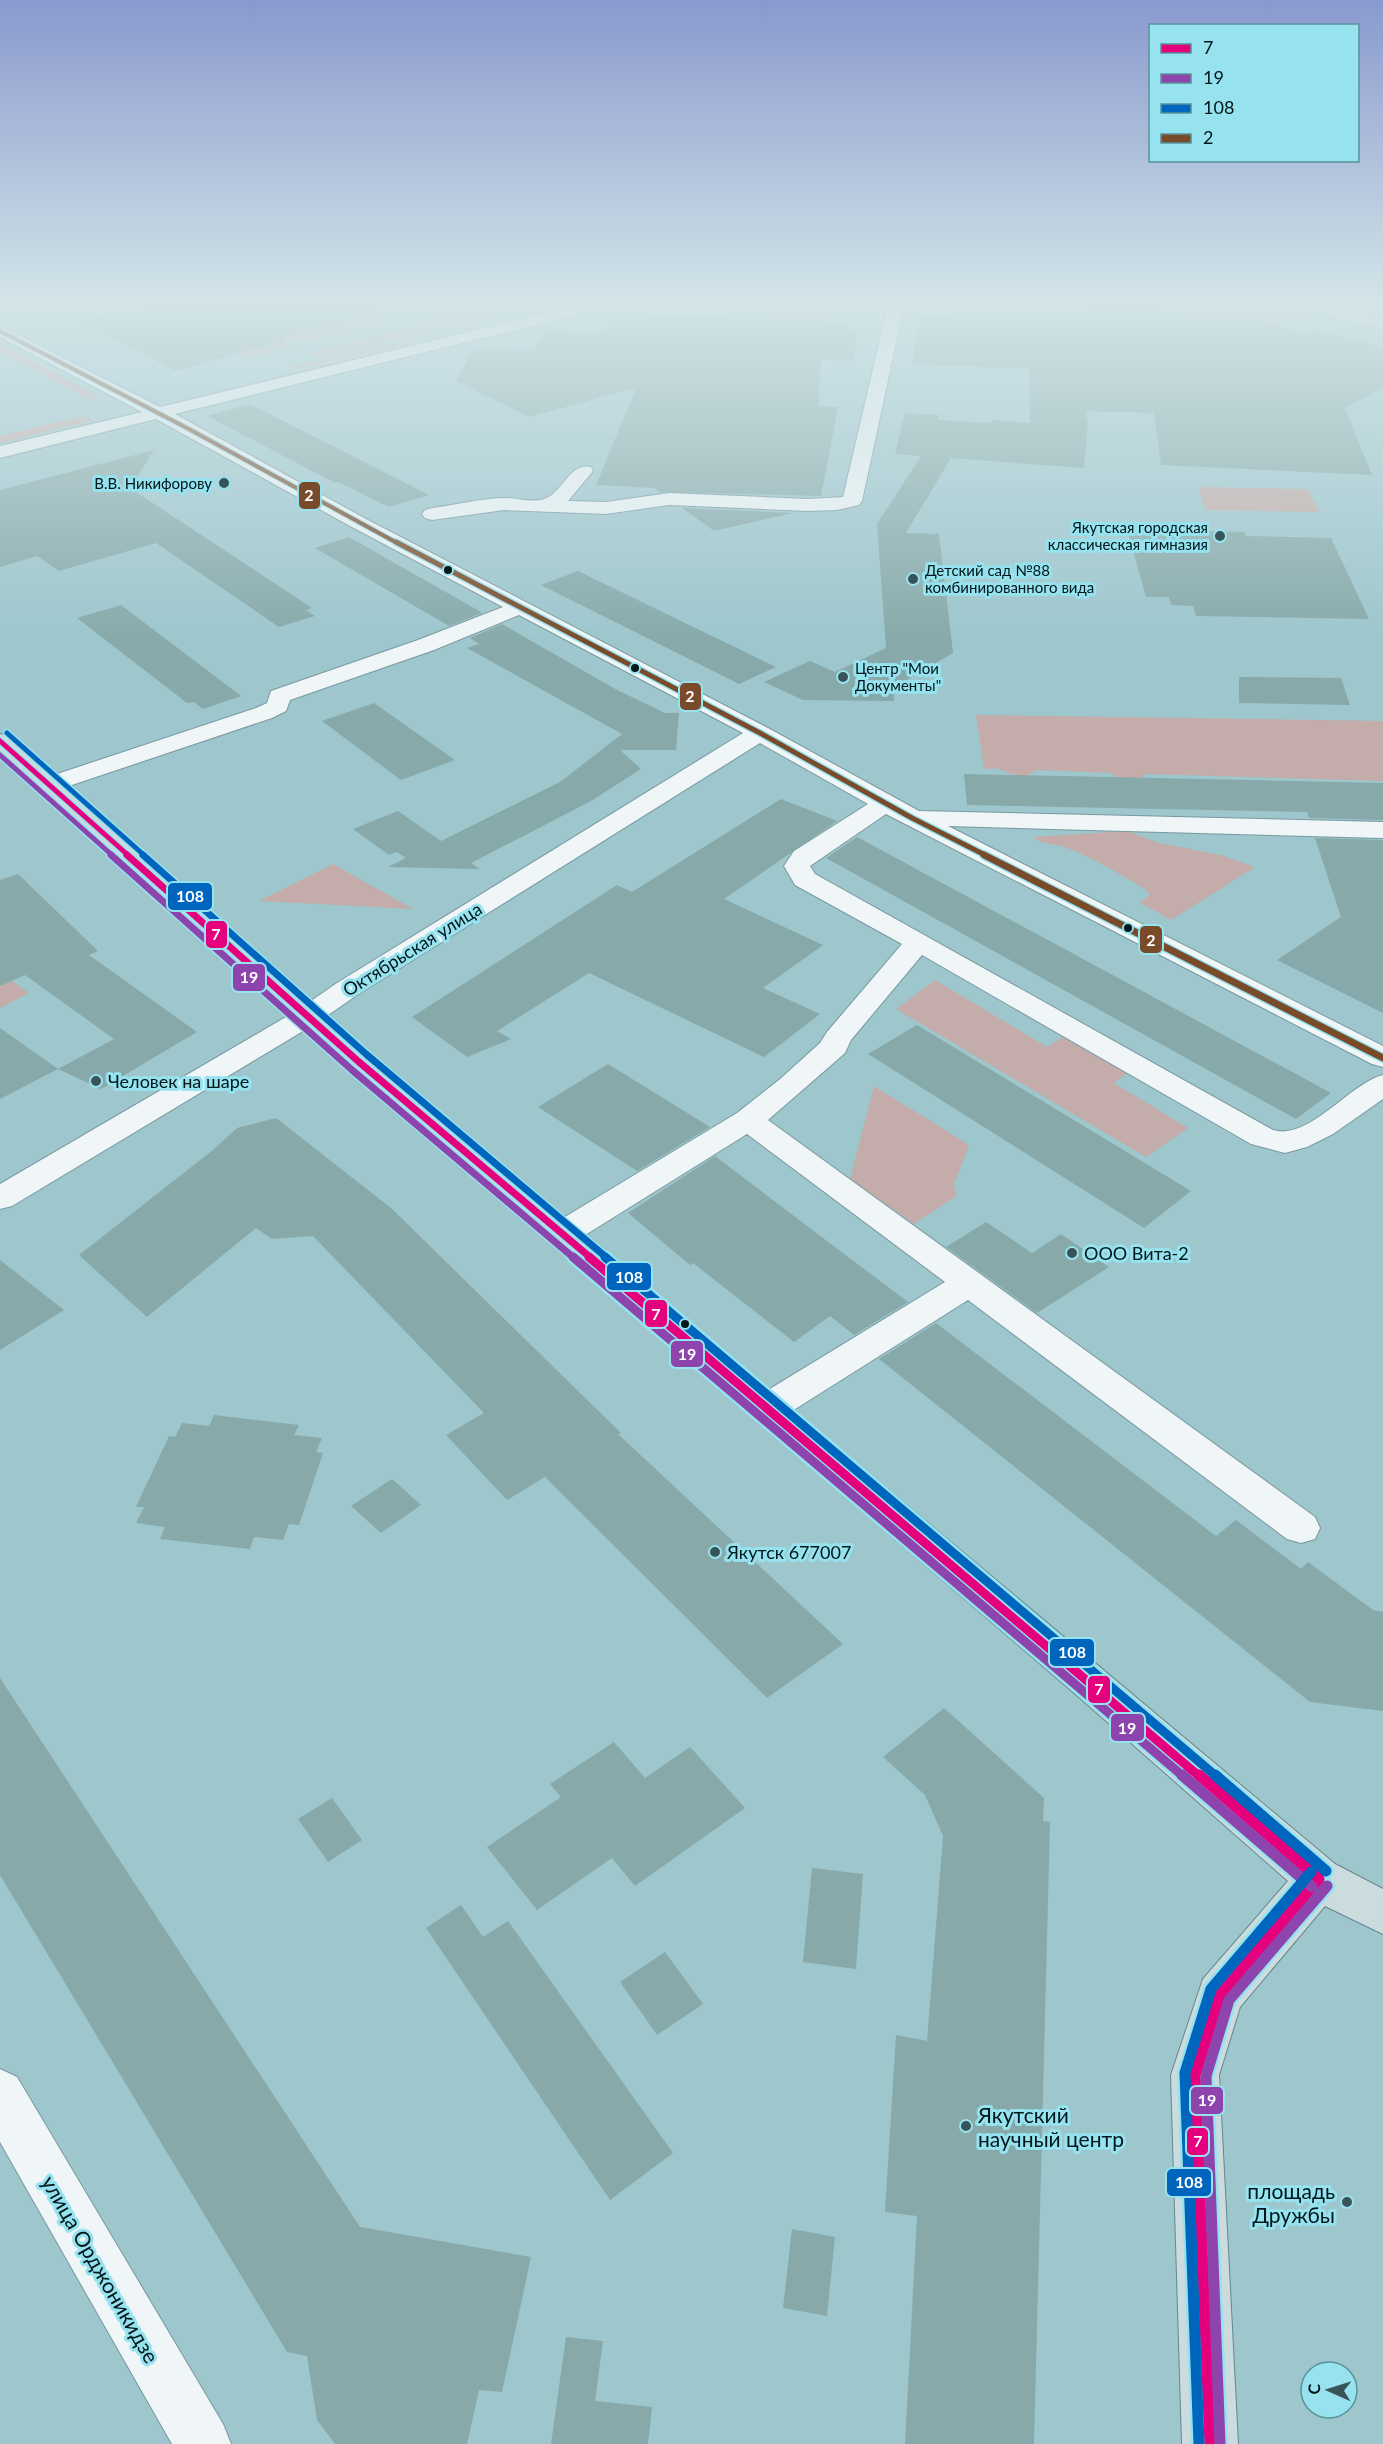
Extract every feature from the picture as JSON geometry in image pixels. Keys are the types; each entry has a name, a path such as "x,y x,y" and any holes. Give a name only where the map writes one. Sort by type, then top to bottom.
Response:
{"main road":[{"path":"0,741 308,1016 1095,1686 1319,1880 1383,1913"},
{"path":"1210,2444 1195,2074 1220,1995 1319,1880"}],"street":[{"path":"0,452 150,415"},
{"path":"162,415 359,523 760,733 912,818 1383,1058"},
{"path":"432,514 498,497 606,508 669,499 808,505 852,501 871,415"},
{"path":"550,504 565,494 584,471"},
{"path":"48,784 264,713 278,706 279,696 426,645 521,607"},
{"name":"Октябрьская улица","path":"0,1198 308,1016 357,983 760,733"},
{"path":"886,803 803,856 796,866 804,879 1262,1137 1284,1143 1303,1138 1358,1104 1383,1084"},
{"path":"912,818 1383,830"},
{"path":"562,1234 748,1120 790,1087 834,1047 837,1038 919,942"},
{"path":"748,1120 1301,1528"},
{"path":"768,1408 969,1283"},
{"name":"улица Орджоникидзе","path":"0,2094 203,2444"}],"shaded area":[{"path":"82,416 94,420 0,443 0,436"},
{"path":"1198,487 1308,489 1319,512 1206,510"},
{"path":"976,715 1383,721 1383,781 1145,774 1142,779 1115,777 1112,773 1036,770 1031,774 1017,776 999,769 984,769"},
{"path":"1127,831 1159,843 1221,855 1255,867 1171,920 1139,902 1150,895 1145,889 1085,856 1064,847 1036,840 1035,837"},
{"path":"333,864 413,909 259,901"},
{"path":"935,980 1047,1047 1062,1037 1127,1073 1114,1083 1188,1128 1146,1157 896,1009"},
{"path":"12,981 29,993 0,1008 0,986"},
{"path":"874,1086 969,1145 954,1184 956,1196 914,1224 850,1179"}],"building":[{"path":"272,415 429,495 389,507 338,482 335,483 207,416"},
{"path":"625,415 836,415 821,496 660,492 655,488 596,485"},
{"path":"904,415 939,415 938,420 1030,423 1030,415 1087,415 1084,468 951,458 906,533 939,534 953,653 893,688 894,701 803,700 764,682 810,661 835,672 886,648 877,524 921,456 895,454"},
{"path":"1154,415 1348,415 1372,475 1161,465"},
{"path":"154,450 130,488 312,608 306,610 315,616 279,627 156,543 59,571 37,556 0,567 0,490"},
{"path":"682,508 793,513 714,531"},
{"path":"1127,529 1244,532 1246,536 1331,538 1369,619 1196,616 1193,606 1171,605 1169,597 1146,597"},
{"path":"349,537 482,613 449,626 315,548"},
{"path":"578,571 776,667 739,684 541,585"},
{"path":"121,605 241,696 203,709 194,702 187,703 77,618"},
{"path":"502,624 617,690 665,713 679,713 676,750 620,750 641,769 591,801 471,863 480,869 388,867 406,858 397,852 389,855 353,829 398,811 441,841 560,782 622,734 467,648 479,644 470,638"},
{"path":"1239,677 1341,678 1350,705 1239,703"},
{"path":"374,703 455,760 401,780 322,721"},
{"path":"964,774 1383,783 1383,820 1309,818 1307,812 967,805"},
{"path":"781,799 837,821 724,899 823,945 763,988 820,1014 764,1057 589,973 497,1031 511,1039 467,1057 412,1017 617,885 632,892"},
{"path":"857,837 1331,1093 1296,1119 826,858"},
{"path":"1315,838 1383,840 1383,1013 1277,960 1341,917"},
{"path":"18,874 98,951 89,955 197,1032 101,1089 58,1069 114,1039 25,975 0,986 0,880"},
{"path":"917,1025 1191,1191 1144,1228 868,1054"},
{"path":"0,1028 58,1069 0,1099"},
{"path":"608,1064 710,1127 637,1171 538,1107"},
{"path":"276,1118 391,1208 621,1433 618,1434 843,1644 767,1698 545,1477 507,1500 446,1435 484,1413 313,1236 272,1239 256,1228 147,1317 79,1255 213,1150 237,1128"},
{"path":"715,1156 908,1302 854,1335 830,1316 794,1342 693,1263 690,1265 628,1213"},
{"path":"986,1222 1032,1253 1061,1234 1109,1267 1037,1313 946,1247"},
{"path":"0,1260 64,1310 0,1350"},
{"path":"936,1323 1216,1536 1236,1520 1301,1569 1308,1562 1373,1610 1383,1612 1383,1711 1310,1702 879,1359"},
{"path":"214,1415 299,1425 294,1435 322,1438 316,1452 323,1453 299,1525 289,1524 283,1540 254,1537 250,1549 160,1539 165,1527 136,1523 144,1507 136,1507 169,1436 175,1437 182,1423 209,1426"},
{"path":"392,1479 421,1505 381,1533 351,1506"},
{"path":"0,1678 360,2227 531,2257 502,2392 479,2390 467,2444 335,2444 317,2420 307,2356 287,2352 0,1875"},
{"name":"Якутский научный центр","path":"944,1708 1044,1798 1043,1821 1050,1822 1034,2444 905,2444 917,2216 885,2212 896,2035 927,2041 943,1836 925,1795 883,1757"},
{"path":"614,1742 645,1778 690,1747 745,1808 635,1886 612,1858 537,1910 487,1847 561,1797 550,1784"},
{"path":"332,1798 362,1840 328,1862 298,1819"},
{"path":"812,1868 863,1874 856,1969 803,1962"},
{"path":"461,1905 483,1937 508,1921 673,2153 610,2200 426,1928"},
{"path":"665,1952 703,2004 657,2035 620,1982"},
{"path":"792,2229 835,2237 827,2316 783,2308"},
{"path":"566,2337 603,2341 595,2401 652,2407 648,2444 551,2444"}],"transit line":[{"name":"2","path":"162,415 359,523 760,733 912,818 1383,1058"},
{"name":"108","path":"7,733 366,1054 1102,1678 1326,1871"},
{"name":"7","path":"0,741 359,1062 1095,1686 1319,1879"},
{"name":"19","path":"0,755 352,1070 1088,1694 1312,1887"},
{"name":"108","path":"1199,2444 1185,2073 1211,1989 1311,1872"},
{"name":"7","path":"1210,2444 1195,2075 1220,1995 1319,1879"},
{"name":"19","path":"1220,2444 1206,2076 1229,2000 1327,1886"}],"place":[{"name":"В.В. Никифорову","path":"224,483"},
{"name":"Якутская городская классическая гимназия","path":"1220,536"},
{"name":"Детский сад №88 комбинированного вида","path":"913,579"},
{"name":"Центр \"Мои Документы\"","path":"843,677"},
{"name":"Человек на шаре","path":"96,1081"},
{"name":"ООО Вита-2","path":"1072,1253"},
{"name":"Якутск 677007","path":"715,1552"},
{"name":"Якутский научный центр","path":"966,2126"},
{"name":"площадь Дружбы","path":"1347,2202"}]}
